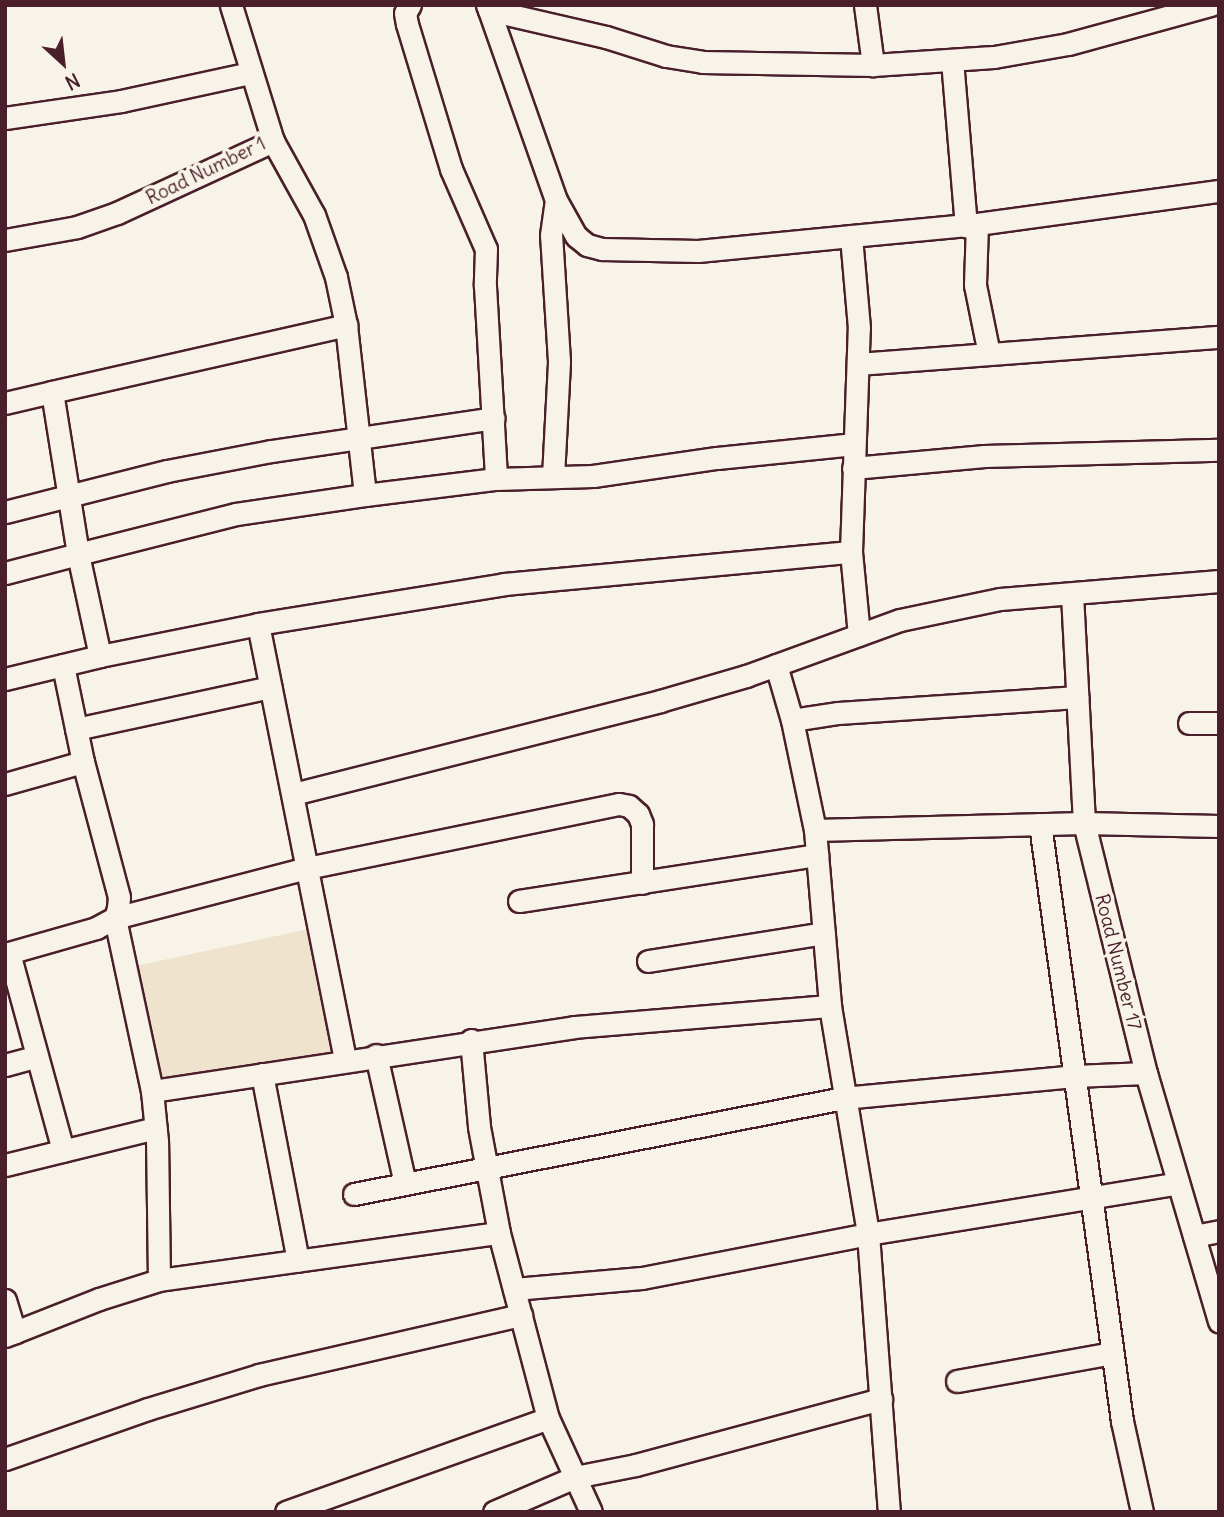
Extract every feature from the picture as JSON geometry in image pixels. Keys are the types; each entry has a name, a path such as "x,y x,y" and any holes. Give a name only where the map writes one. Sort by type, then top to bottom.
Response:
{"street":[{"name":"Road Number 1","path":"5,240 77,227 117,213 273,141 231,5"},
{"path":"410,5 405,13 407,24 451,169 486,248 485,286 496,479"},
{"path":"865,5 873,65"},
{"path":"488,8 606,37 666,56 702,62 873,65 994,57 1068,44 1211,5"},
{"path":"488,8 556,200 576,236 587,245 602,249 698,251 971,225 1219,191"},
{"path":"952,60 971,225 975,285 989,354"},
{"path":"5,118 121,101 250,73"},
{"path":"273,141 314,215 336,277 346,325 365,495"},
{"path":"553,477 559,361 551,235 556,200"},
{"path":"851,236 859,328 851,552 859,635"},
{"path":"5,403 346,325"},
{"path":"858,364 1219,337"},
{"path":"52,392 78,554 100,656"},
{"path":"5,512 167,471 357,436 494,418"},
{"path":"5,573 236,514 496,479 593,476 717,458 854,444"},
{"path":"853,468 984,456 1219,450"},
{"path":"5,679 100,656 258,624 504,584 851,552"},
{"path":"293,794 660,701 776,665 900,620 1000,599 1219,580"},
{"name":"Road Number 17","path":"1072,594 1084,823 1146,1073 1219,1321"},
{"path":"258,624 345,1060"},
{"path":"63,665 83,762 118,897 115,918 152,1091 156,1128 159,1280"},
{"path":"776,665 792,720 814,830 830,1006 868,1234 889,1512"},
{"path":"76,729 271,687"},
{"path":"792,720 838,713 1077,697"},
{"path":"1189,723 1219,723"},
{"path":"5,784 83,762"},
{"path":"63,1151 7,953 96,928 115,918 307,868 619,804 629,806 638,814 642,824 642,883"},
{"path":"814,830 1084,823 1219,826"},
{"path":"1040,824 1122,1421 1143,1512"},
{"path":"519,901 817,855"},
{"path":"648,961 824,933"},
{"path":"152,1091 471,1040 574,1027 830,1006"},
{"path":"471,1040 485,1168 499,1233 548,1418 592,1512"},
{"path":"376,1055 405,1184"},
{"path":"5,1065 35,1057"},
{"path":"354,1194 844,1098 1074,1076 1146,1073"},
{"path":"262,1074 298,1261"},
{"path":"5,1165 156,1128"},
{"path":"514,1289 642,1278 868,1234 1178,1183"},
{"path":"1194,1236 1219,1231"},
{"path":"5,1300 10,1334 99,1299 159,1280 499,1233"},
{"path":"5,1459 148,1409 259,1375 521,1315"},
{"path":"957,1381 1112,1353"},
{"path":"494,1512 575,1477 649,1462 881,1399"},
{"path":"286,1512 548,1418"}],"shaded area":[{"path":"309,929 335,1053 159,1091 133,966"}]}
